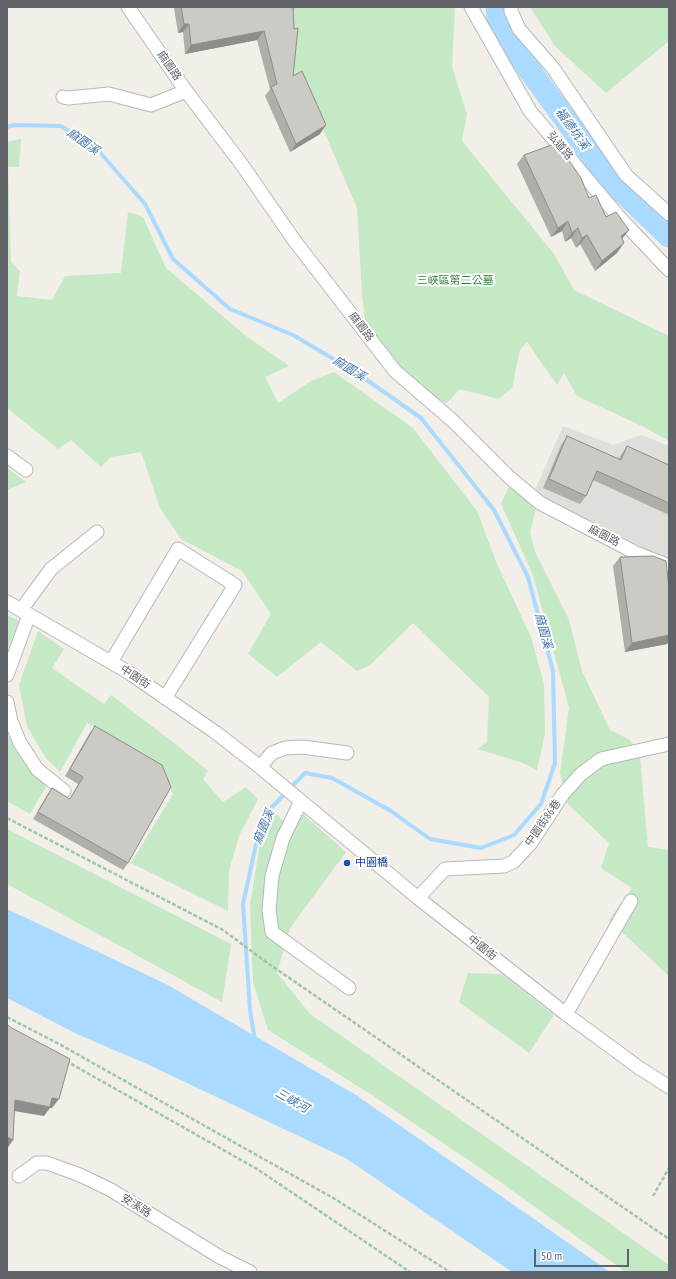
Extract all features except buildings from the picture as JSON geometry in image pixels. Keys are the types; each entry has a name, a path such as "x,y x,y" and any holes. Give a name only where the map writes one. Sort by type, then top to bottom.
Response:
{"street":[{"name":"麻園路","path":"128,7 186,91 240,162 294,240 395,371 453,422 509,477 540,502 636,552 669,566"},
{"name":"弘道路","path":"470,7 530,111 618,216 669,270"},
{"path":"481,7 481,25"},
{"path":"511,7 511,11 519,29 553,68 626,175 669,214"},
{"path":"63,97 68,98 109,94 151,105 186,91"},
{"path":"7,456 26,470"},
{"path":"7,675 25,613 51,569 97,532"},
{"path":"111,662 178,549 235,585 165,698"},
{"name":"中園街","path":"7,602 128,672 258,765"},
{"path":"7,702 20,743 37,769 64,791"},
{"name":"中園街86巷","path":"418,898 445,869 504,866 513,862 531,844 562,794 581,774 601,759 646,753 669,744"},
{"path":"347,753 303,747 285,748 272,753 258,765 301,801 283,838 272,876 269,910 272,932 349,988"},
{"name":"中園街","path":"301,801 418,898 566,1014 638,1067 669,1086"},
{"path":"566,1014 630,901"},
{"name":"安溪路","path":"18,1176 37,1163 47,1163 80,1175 111,1190 220,1258 250,1272"}],"path":[{"path":"7,818 223,930 269,964 669,1238"},
{"path":"7,1017 66,1048 335,1199 450,1272"},
{"path":"66,1061 257,1169 410,1272"},
{"path":"653,1196 669,1168"}],"shaded area":[{"path":"563,426 613,445 641,435 669,446 669,561 534,492"}],"green space":[{"name":"三峽區第二公墓","path":"291,7 455,7 452,67 467,114 462,141 554,254 574,290 669,336 669,441 644,427 577,396 564,373 557,385 527,342 520,350 512,388 498,399 460,389 446,404 409,378 366,326 362,294 357,208 304,85 288,78"},
{"path":"530,7 669,7 669,41 606,93 555,46"},
{"path":"21,139 19,167 8,167 11,262 20,271 17,296 52,300 65,276 121,273 128,212 143,217 166,268 246,336 289,366 265,377 278,403 311,381 334,372 413,428 477,511 497,564 531,637 544,684 545,734 537,770 523,763 478,749 487,742 489,697 413,623 370,665 357,671 321,642 277,677 248,654 271,614 242,571 181,539 160,508 141,452 111,457 101,467 71,440 58,449 7,408 7,142"},
{"path":"7,468 26,482 7,490"},
{"path":"510,485 536,508 530,533 536,554 569,620 582,671 610,730 630,740 640,757 648,847 669,850 669,976 609,920 632,888 601,868 609,843 568,804 560,773 569,708 533,575 501,504"},
{"path":"7,615 19,621 7,651"},
{"path":"38,631 64,649 52,668 104,704 111,695 178,746 208,771 203,779 223,802 246,787 258,799 239,836 229,871 228,911 131,863 173,794 158,764 87,723 60,772 45,757 27,726 19,685"},
{"path":"7,735 11,739 15,750 33,773 47,785 30,814 7,801"},
{"path":"274,811 291,830 303,814 346,852 290,928 277,973 310,1014 669,1265 669,1272 626,1272 489,1174 372,1095 268,1030 253,982 250,905 260,844"},
{"path":"7,829 231,944 222,1002 7,884"},
{"path":"468,973 502,974 554,1015 529,1053 459,1002"}],"water":[{"name":"三峽河","path":"7,909 166,984 356,1095 610,1272 512,1272 347,1159 147,1064 79,1035 7,998"}],"waterway":[{"name":"福德坑溪","path":"497,7 499,28 608,178 669,236"},
{"name":"麻園溪","path":"7,127 14,125 61,126 97,149 145,204 173,259 230,309 293,335 357,373 421,418 494,510 528,577 553,671 555,763 541,804 514,835 481,848 430,839 391,811 332,778 305,773 272,807 256,844 243,904 250,1010 255,1041"}],"place":[{"name":"中園橋","path":"347,863"}]}
